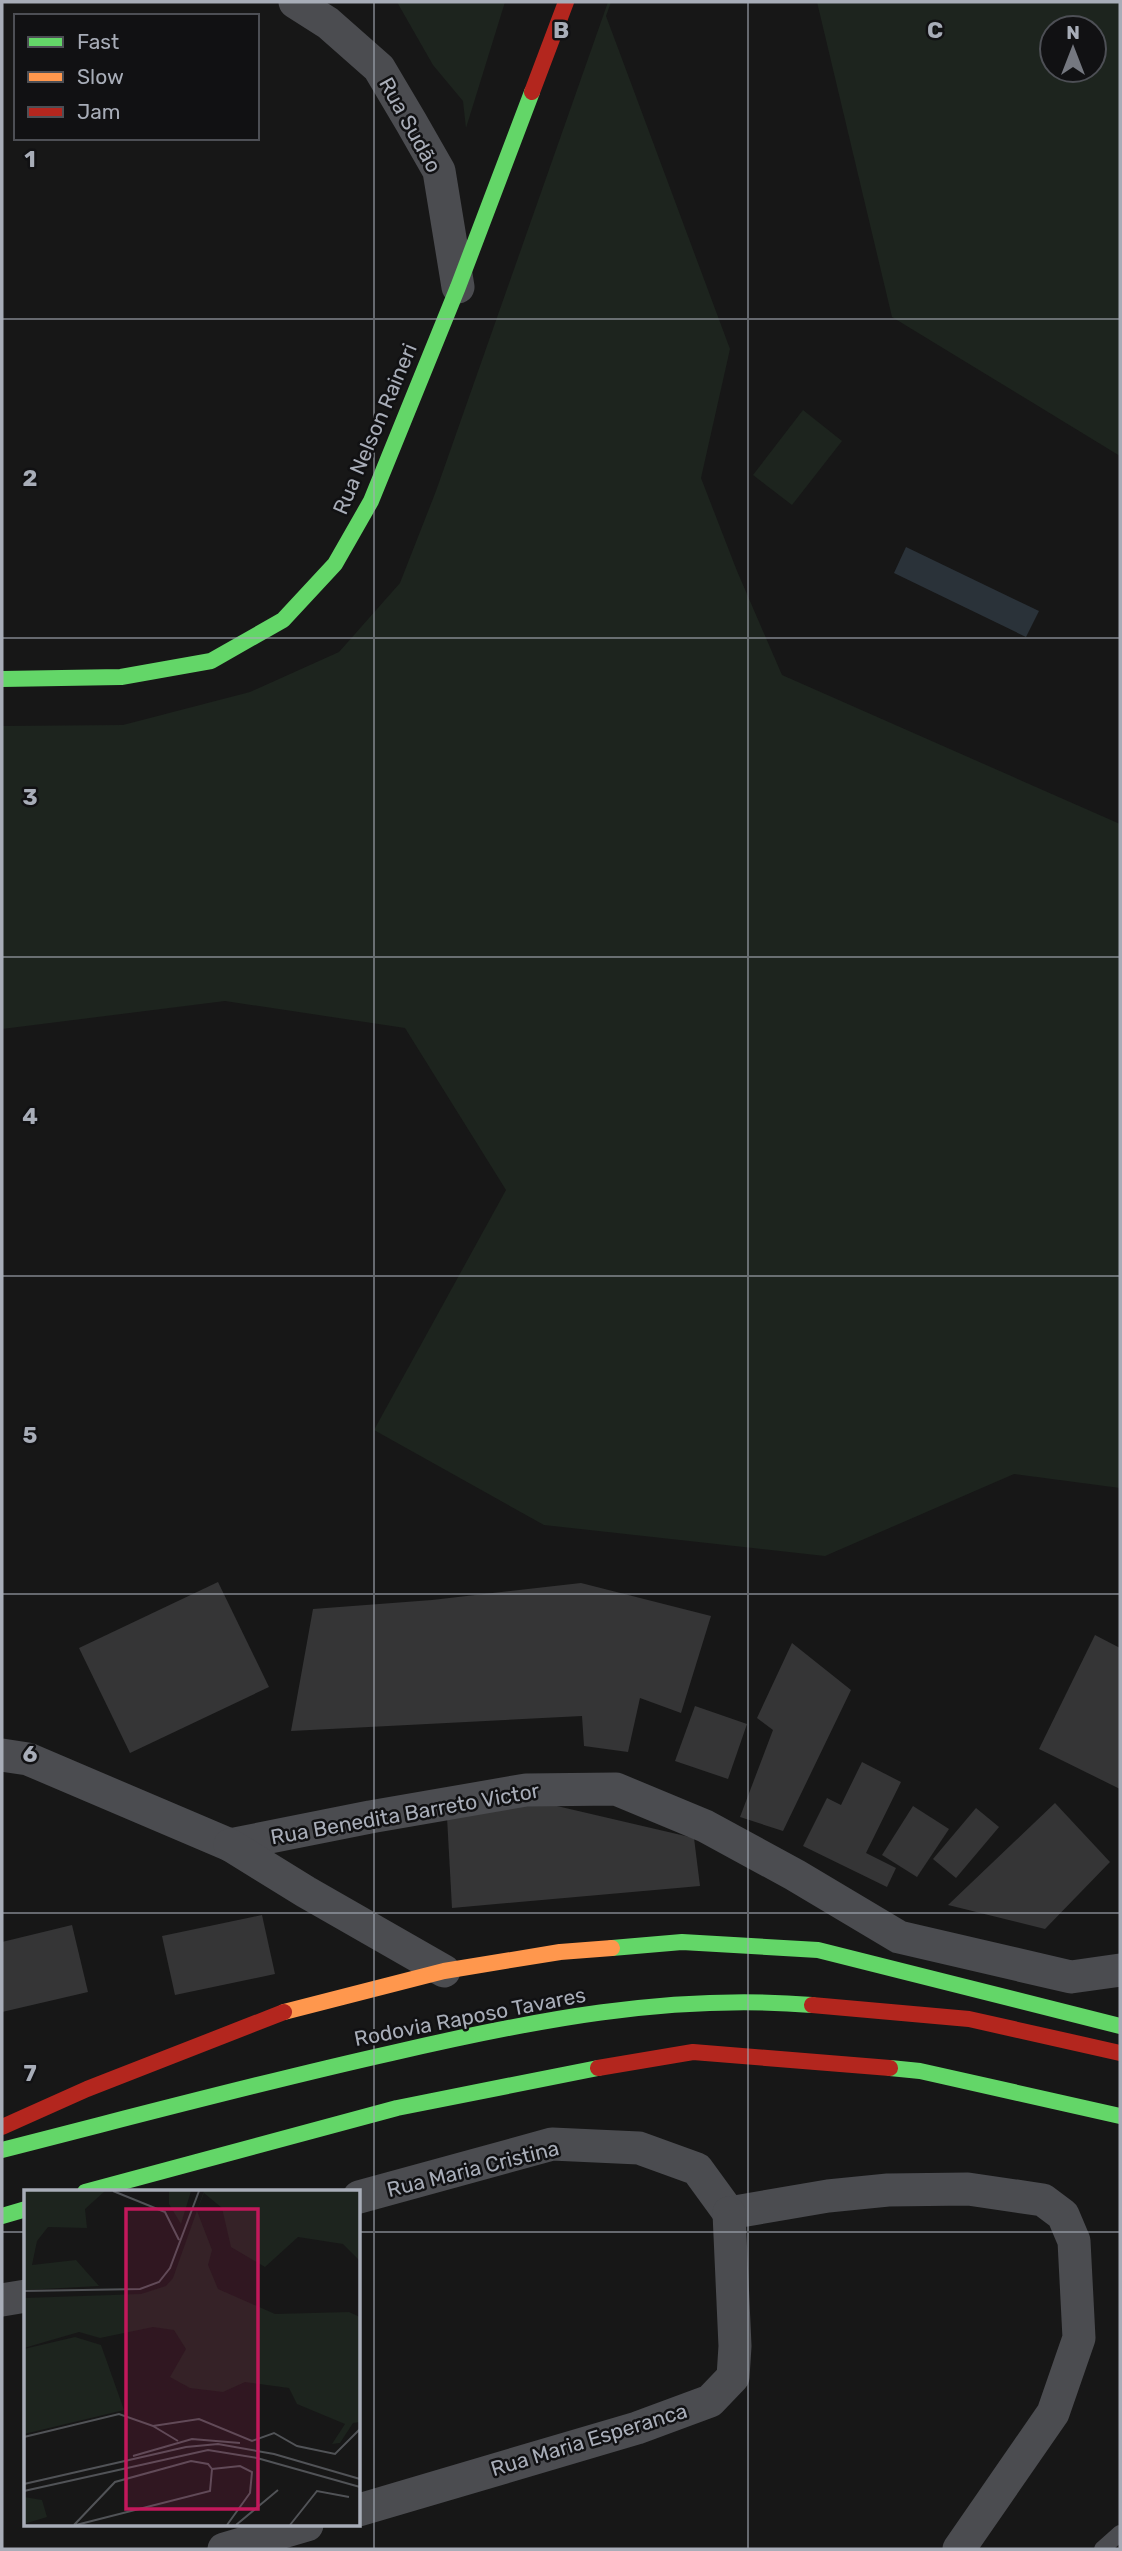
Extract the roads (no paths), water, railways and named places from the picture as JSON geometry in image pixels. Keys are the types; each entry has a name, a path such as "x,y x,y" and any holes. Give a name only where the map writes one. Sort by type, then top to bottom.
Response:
{"main road":[{"name":"Rua Nelson Raineri","path":"2,679 121,677 211,661 283,620 335,564 371,501 458,287 566,2"},
{"path":"2,2127 87,2089 272,2015 444,1971 560,1952 682,1942 818,1950 1120,2026"},
{"name":"Rodovia Raposo Tavares","path":"2,2150 302,2073 505,2027 654,2006 786,2003 969,2019 1120,2053"},
{"path":"92,2190 397,2108 553,2075 694,2052 920,2071 1120,2116"},
{"path":"2,2216 24,2210"}],"street":[{"name":"Rua Sudão","path":"295,2 328,23 379,68 411,122 439,171 458,287"},
{"path":"2,1755 28,1759 230,1845 444,1971"},
{"name":"Rua Benedita Barreto Victor","path":"230,1845 370,1816 526,1790 616,1789 705,1826 899,1937 1071,1977 1120,1970"},
{"name":"Rua Maria Cristina","path":"360,2197 552,2144 639,2148 697,2169 729,2213"},
{"path":"729,2213 828,2196 888,2190 968,2189 1043,2200 1063,2215 1074,2241 1079,2338 1053,2413 959,2549"},
{"name":"Rua Maria Esperanca","path":"360,2510 637,2428 710,2401 733,2377 735,2346 729,2213"},
{"path":"2,2301 24,2296"},
{"path":"224,2549 304,2526"}],"lane":[{"path":"1102,2549 1120,2533"}]}
